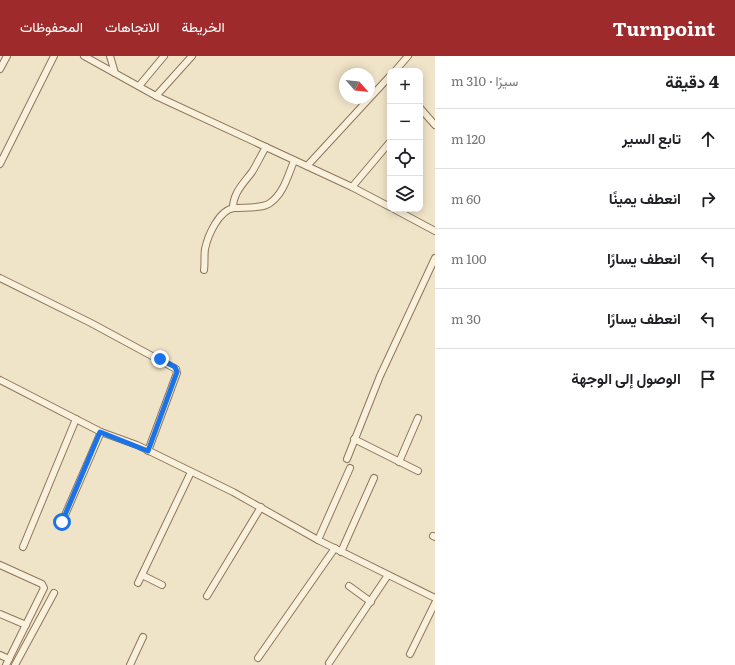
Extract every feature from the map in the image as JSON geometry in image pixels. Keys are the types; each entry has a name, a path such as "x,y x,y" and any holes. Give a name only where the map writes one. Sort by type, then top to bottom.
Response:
{"street":[{"path":"0,69 6,56"},
{"path":"0,164 54,56"},
{"path":"84,56 156,96 226,130 352,187 387,205"},
{"path":"139,86 164,56"},
{"path":"156,96 192,56"},
{"path":"398,68 408,56"},
{"path":"111,57 114,73"},
{"path":"307,166 387,79"},
{"path":"423,111 435,125"},
{"path":"352,187 387,146"},
{"path":"233,208 233,201 238,190 252,171 266,147"},
{"path":"204,270 205,249 211,231 226,211 233,208 256,208 270,203 281,193 294,161"},
{"path":"400,212 435,231"},
{"path":"347,459 380,376 435,258"},
{"path":"0,278 91,323 176,369 177,372 148,451"},
{"path":"0,380 100,432 148,451 261,507 318,540 435,598"},
{"path":"399,462 418,418"},
{"path":"23,547 76,419"},
{"path":"62,522 100,432"},
{"path":"354,439 418,471"},
{"path":"318,540 350,468"},
{"path":"138,583 191,472"},
{"path":"341,552 374,478"},
{"path":"207,596 261,507"},
{"path":"258,658 335,548"},
{"path":"0,565 44,586 8,662 0,655"},
{"path":"142,575 162,585"},
{"path":"329,663 388,575"},
{"path":"349,586 371,602"},
{"path":"15,665 54,593"},
{"path":"410,654 435,603"},
{"path":"0,614 26,625"},
{"path":"130,665 143,637"}],"route":[{"path":"62,522 98,440 100,432 137,445 148,451 177,372 175,367 160,359"}]}
